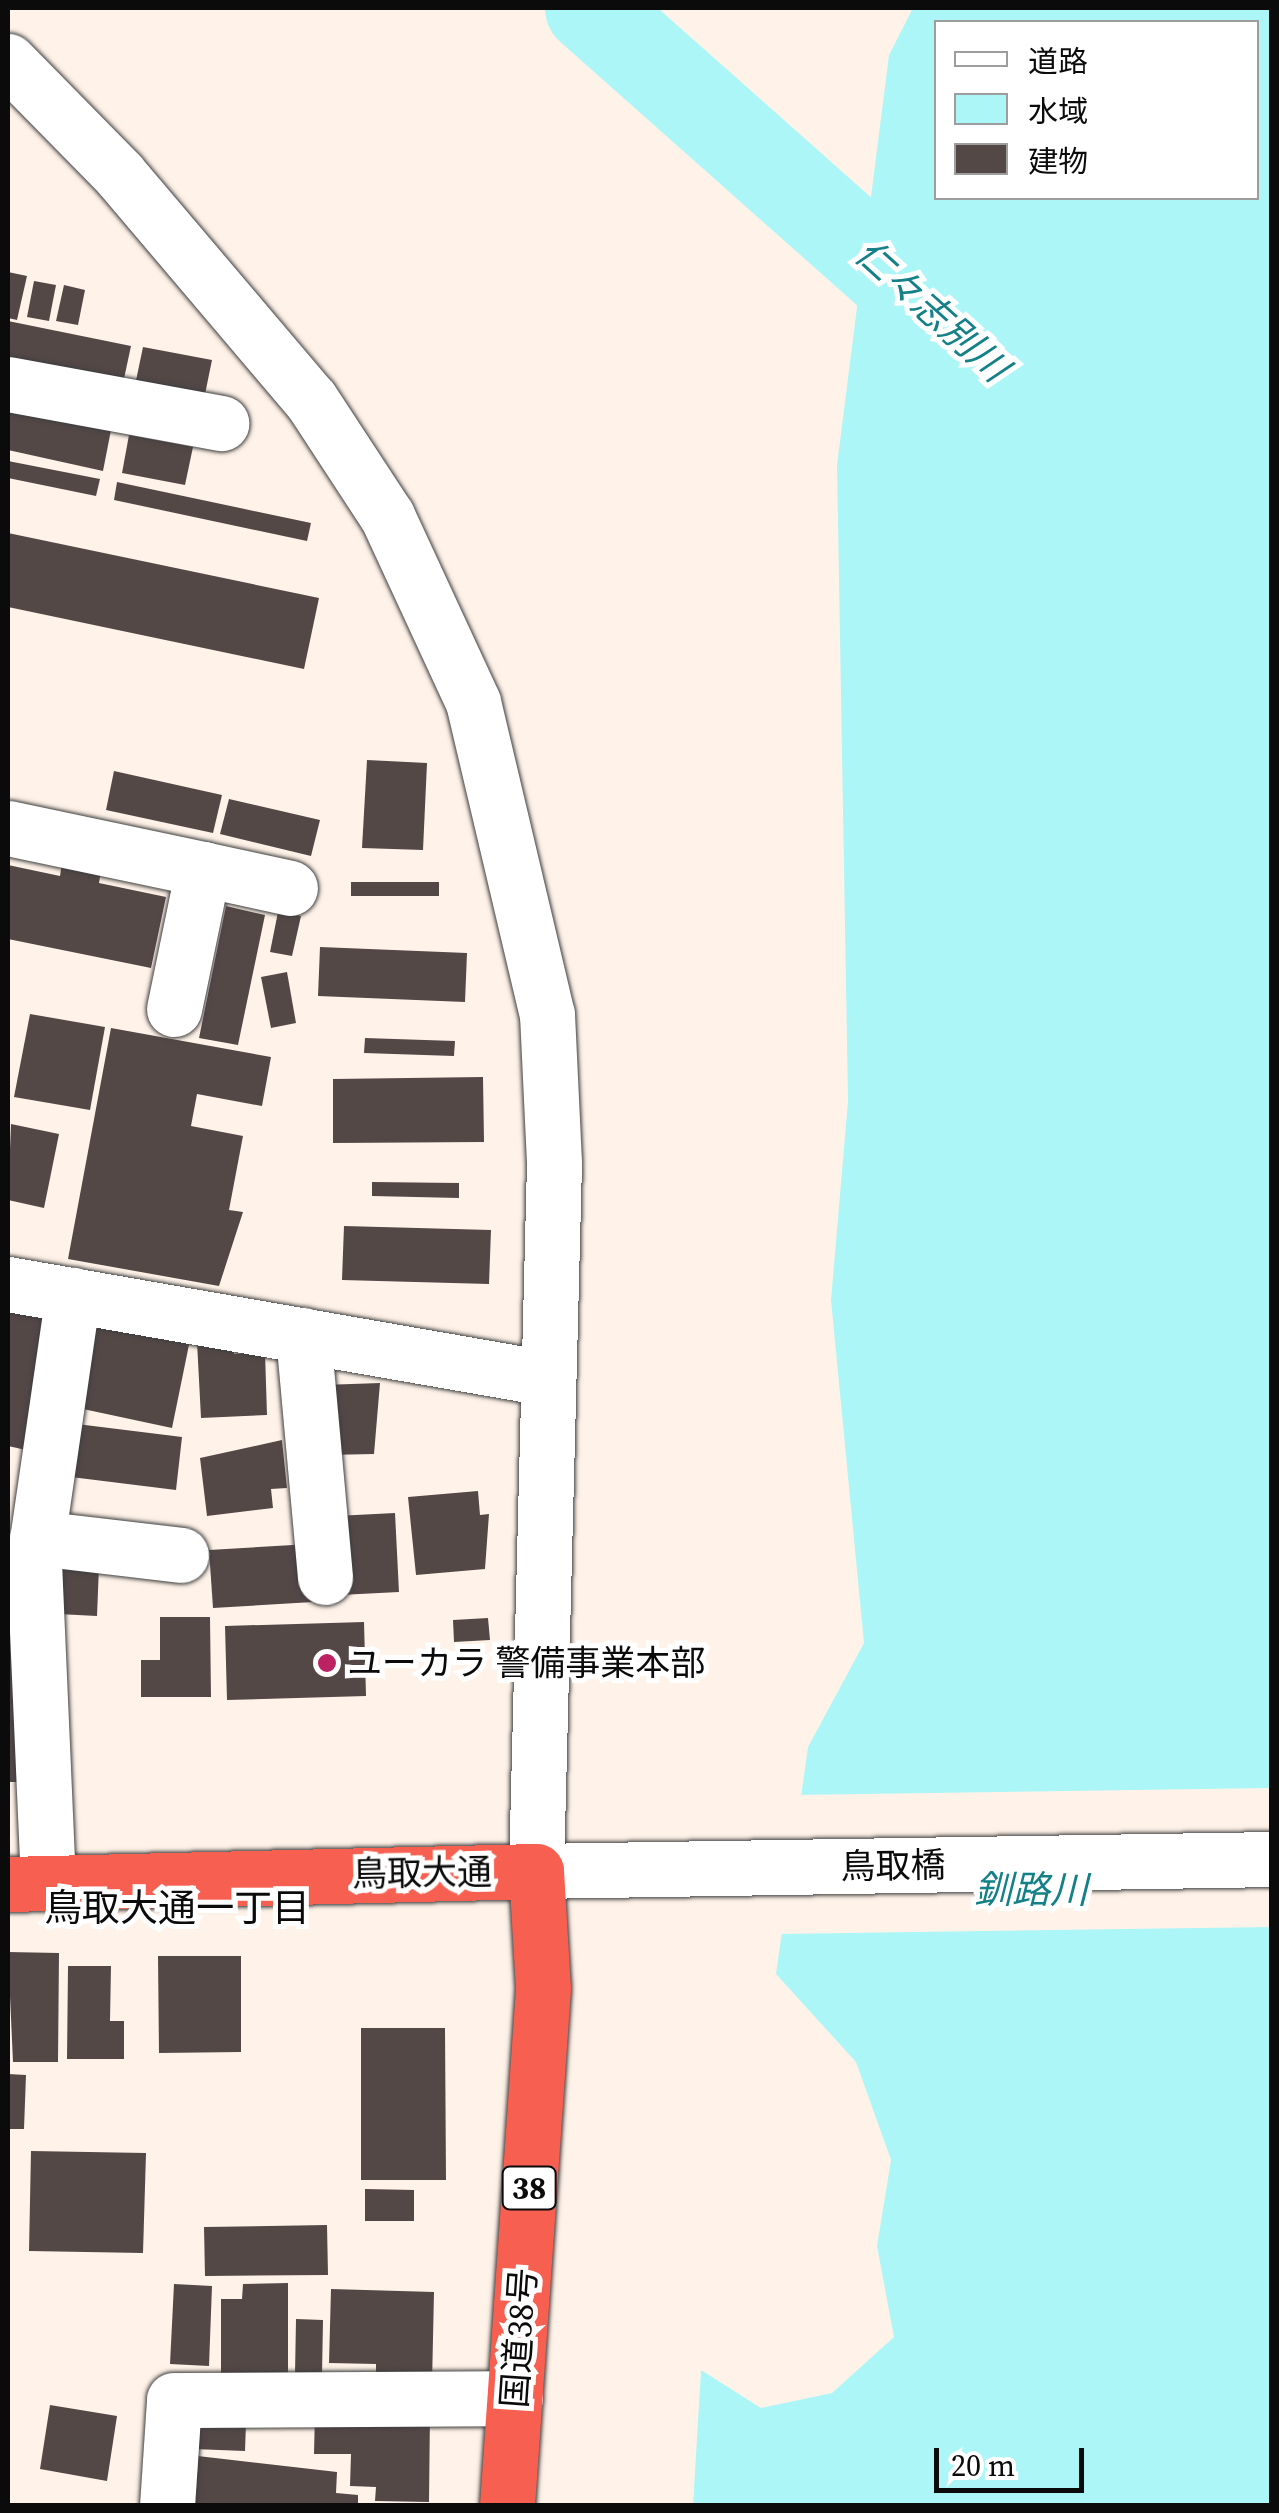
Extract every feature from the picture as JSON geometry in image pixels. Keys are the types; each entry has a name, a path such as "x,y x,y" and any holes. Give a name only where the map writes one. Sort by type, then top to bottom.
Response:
{"highway":[{"name":"鳥取大通","path":"28,1883 536,1871"},
{"name":"国道38号","path":"507,2506 543,1988 536,1871"}],"street":[{"path":"8,61 119,174 311,400 387,516 474,702 547,1014 554,1162 536,1871"},
{"path":"8,384 221,423"},
{"path":"8,828 290,888"},
{"path":"174,1009 203,869"},
{"path":"8,1284 546,1378"},
{"path":"28,1883 37,1538 73,1295"},
{"path":"303,1335 325,1577"},
{"path":"37,1538 180,1555"},
{"name":"鳥取橋","path":"536,1871 1272,1859"},
{"path":"167,2506 174,2400 514,2398"}],"water":[{"name":"釧路川","path":"913,8 1271,8 1271,2505 693,2506 701,2370 761,2408 832,2393 894,2337 877,2246 891,2160 856,2062 776,1974 808,1747 864,1643 831,1300 848,1101 837,465 889,55"}],"pier":[{"path":"1271,1788 1271,1927 777,1934 796,1795"}],"building":[{"path":"8,272 27,276 17,320 8,318"},
{"path":"34,281 56,285 49,321 27,317"},
{"path":"64,285 85,290 78,325 56,321"},
{"path":"8,321 131,346 122,388 8,364"},
{"path":"143,347 212,360 203,404 134,390"},
{"path":"8,408 111,430 103,471 8,450"},
{"path":"129,435 193,447 185,485 122,473"},
{"path":"8,461 100,479 96,496 8,478"},
{"path":"117,482 311,523 307,541 114,500"},
{"path":"8,533 319,598 304,669 8,607"},
{"path":"367,760 427,763 423,850 362,848"},
{"path":"114,771 222,795 213,833 106,810"},
{"path":"229,799 320,820 311,856 220,834"},
{"path":"62,863 101,871 99,883 166,897 151,968 8,939 8,865 60,876"},
{"path":"351,882 439,882 439,896 351,896"},
{"path":"226,906 265,915 238,1045 199,1038"},
{"path":"278,912 301,916 292,956 270,952"},
{"path":"320,947 467,953 465,1002 318,996"},
{"path":"287,972 296,1023 271,1028 261,977"},
{"path":"30,1014 105,1027 90,1110 14,1097"},
{"path":"111,1028 271,1057 262,1106 197,1094 191,1126 243,1136 229,1210 243,1212 219,1286 68,1259"},
{"path":"365,1038 455,1041 454,1056 364,1053"},
{"path":"483,1077 484,1142 333,1143 333,1079"},
{"path":"11,1124 59,1134 44,1208 8,1200"},
{"path":"372,1182 459,1183 459,1198 372,1196"},
{"path":"344,1226 491,1230 489,1284 342,1280"},
{"path":"8,1301 53,1310 26,1450 8,1446"},
{"path":"90,1319 192,1330 172,1428 83,1409"},
{"path":"233,1341 234,1354 265,1352 267,1415 201,1418 197,1342"},
{"path":"380,1383 374,1454 326,1455 323,1385"},
{"path":"77,1424 182,1437 176,1490 71,1477"},
{"path":"282,1440 287,1488 271,1489 273,1508 207,1516 200,1458"},
{"path":"478,1491 480,1515 489,1514 485,1569 416,1575 408,1497"},
{"path":"395,1513 399,1592 340,1595 336,1516"},
{"path":"310,1544 313,1602 213,1608 209,1550"},
{"path":"59,1565 99,1566 97,1616 58,1614"},
{"path":"8,1616 20,1616 23,1782 8,1782"},
{"path":"160,1617 210,1617 211,1697 141,1697 141,1660 160,1660"},
{"path":"488,1618 490,1640 454,1642 453,1620"},
{"path":"364,1622 366,1696 227,1700 225,1626"},
{"path":"8,1952 59,1953 58,2062 13,2062"},
{"path":"158,1956 241,1956 241,2052 159,2053"},
{"path":"68,1966 111,1966 110,2021 124,2021 124,2059 67,2059"},
{"path":"361,2028 445,2028 446,2180 361,2180"},
{"path":"8,2074 26,2075 24,2129 8,2129"},
{"path":"31,2151 146,2153 143,2253 29,2251"},
{"path":"365,2189 414,2190 414,2221 365,2221"},
{"path":"327,2225 328,2275 205,2276 204,2227"},
{"path":"288,2283 288,2374 221,2374 221,2299 242,2299 243,2284"},
{"path":"174,2284 212,2286 209,2366 170,2364"},
{"path":"331,2289 434,2292 432,2384 376,2382 376,2364 329,2363"},
{"path":"296,2319 323,2320 322,2375 295,2374"},
{"path":"50,2405 117,2416 107,2481 40,2469"},
{"path":"315,2410 430,2412 429,2502 375,2501 376,2487 350,2486 351,2454 314,2454"},
{"path":"194,2421 246,2423 245,2451 193,2449"},
{"path":"189,2455 337,2472 336,2493 358,2495 358,2506 186,2506"}],"waterway":[{"name":"仁々志別川","path":"590,8 957,334"}],"place":[{"name":"ユーカラ 警備事業本部","path":"327,1663"}],"district":[{"name":"鳥取大通一丁目","path":"177,1909"}]}
